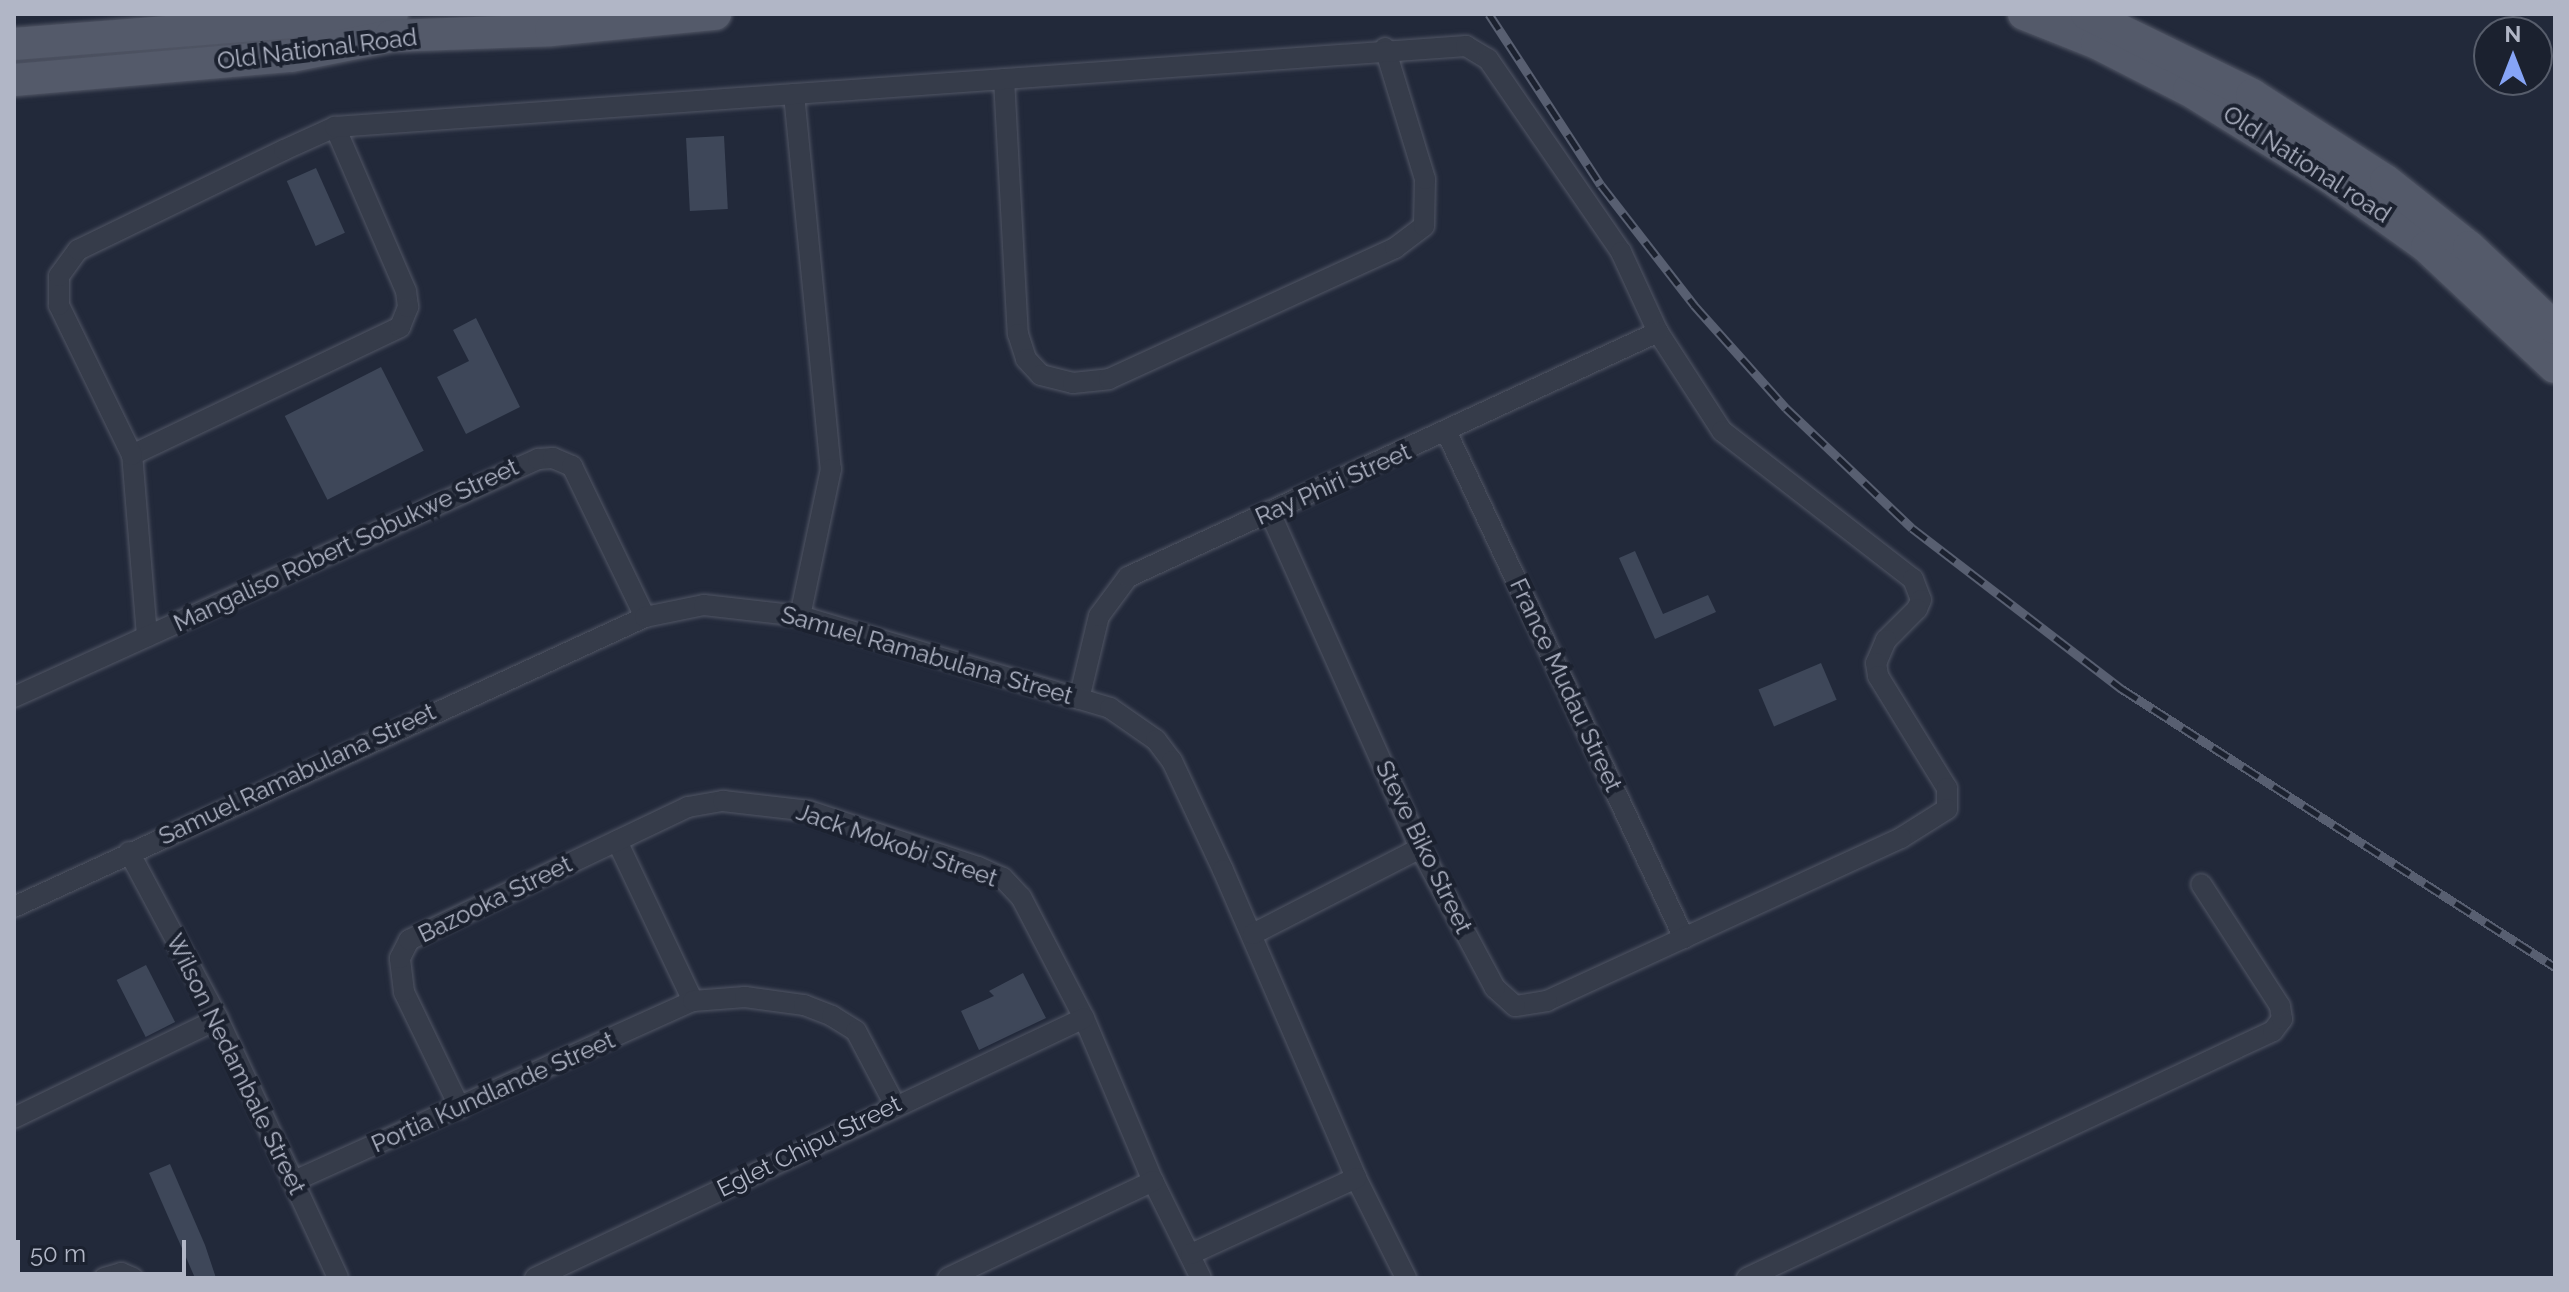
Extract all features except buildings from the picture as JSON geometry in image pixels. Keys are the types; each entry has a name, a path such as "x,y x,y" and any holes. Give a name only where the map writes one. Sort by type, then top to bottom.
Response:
{"main road":[{"name":"Old National Road","path":"14,44 392,14"},
{"name":"Old National Road","path":"14,80 291,56 391,36 550,22 715,14"},
{"name":"Old National road","path":"2024,14 2097,43 2189,90 2331,178 2427,247 2555,367"},
{"name":"Old National Road","path":"2087,14 2252,95 2373,173 2469,247 2555,328"}],"street":[{"path":"147,636 132,455 59,305 59,276 65,262 78,250 335,127 1449,44 1479,50 1621,252 1658,332 1722,431 1913,579 1921,600 1913,616 1880,649 1878,676 1948,798 1947,809 1934,821 1684,938"},
{"path":"1004,79 1018,334 1026,359 1041,375 1073,383 1109,379 1395,248 1424,226 1425,179 1385,48"},
{"path":"794,94 831,469 800,616"},
{"path":"132,455 400,327 408,307 406,291 335,127"},
{"name":"Ray Phiri Street","path":"1079,699 1099,616 1116,589 1128,577 1447,433 1658,332"},
{"name":"France Mudau Street","path":"1447,433 1684,938"},
{"name":"Mangaliso Robert Sobukwe Street","path":"14,697 521,464 553,458 572,466 645,617"},
{"name":"Steve Biko Street","path":"1269,511 1420,848 1495,988 1515,1006 1547,1001 1684,938"},
{"name":"Samuel Ramabulana Street","path":"14,907 645,617 704,605 800,616 1079,699 1128,718 1172,761 1253,934 1356,1178 1406,1278"},
{"name":"Jack Mokobi Street","path":"617,841 688,807 753,802 809,811 1003,878 1021,897 1084,1018 1153,1181 1201,1278"},
{"path":"617,841 693,1001 745,997 804,1005 832,1016 856,1031 895,1105"},
{"name":"Bazooka Street","path":"460,1108 404,992 400,958 404,947 415,937 617,841"},
{"path":"1253,934 1420,848"},
{"name":"Wilson Nedambale Street","path":"129,852 218,1019 338,1278"},
{"path":"1747,1278 2273,1031 2282,1019 2278,1001 2201,884"},
{"name":"Portia Kundlande Street","path":"294,1181 693,1001"},
{"name":"Eglet Chipu Street","path":"535,1278 1084,1018"},
{"path":"14,1118 218,1019"},
{"path":"1191,1254 1356,1178"},
{"path":"948,1278 989,1270 1153,1181"},
{"path":"104,1278 121,1273 133,1278"}],"railway":[{"path":"1489,14 1601,185 1694,305 1786,408 1912,528 2122,689 2555,967"}]}
